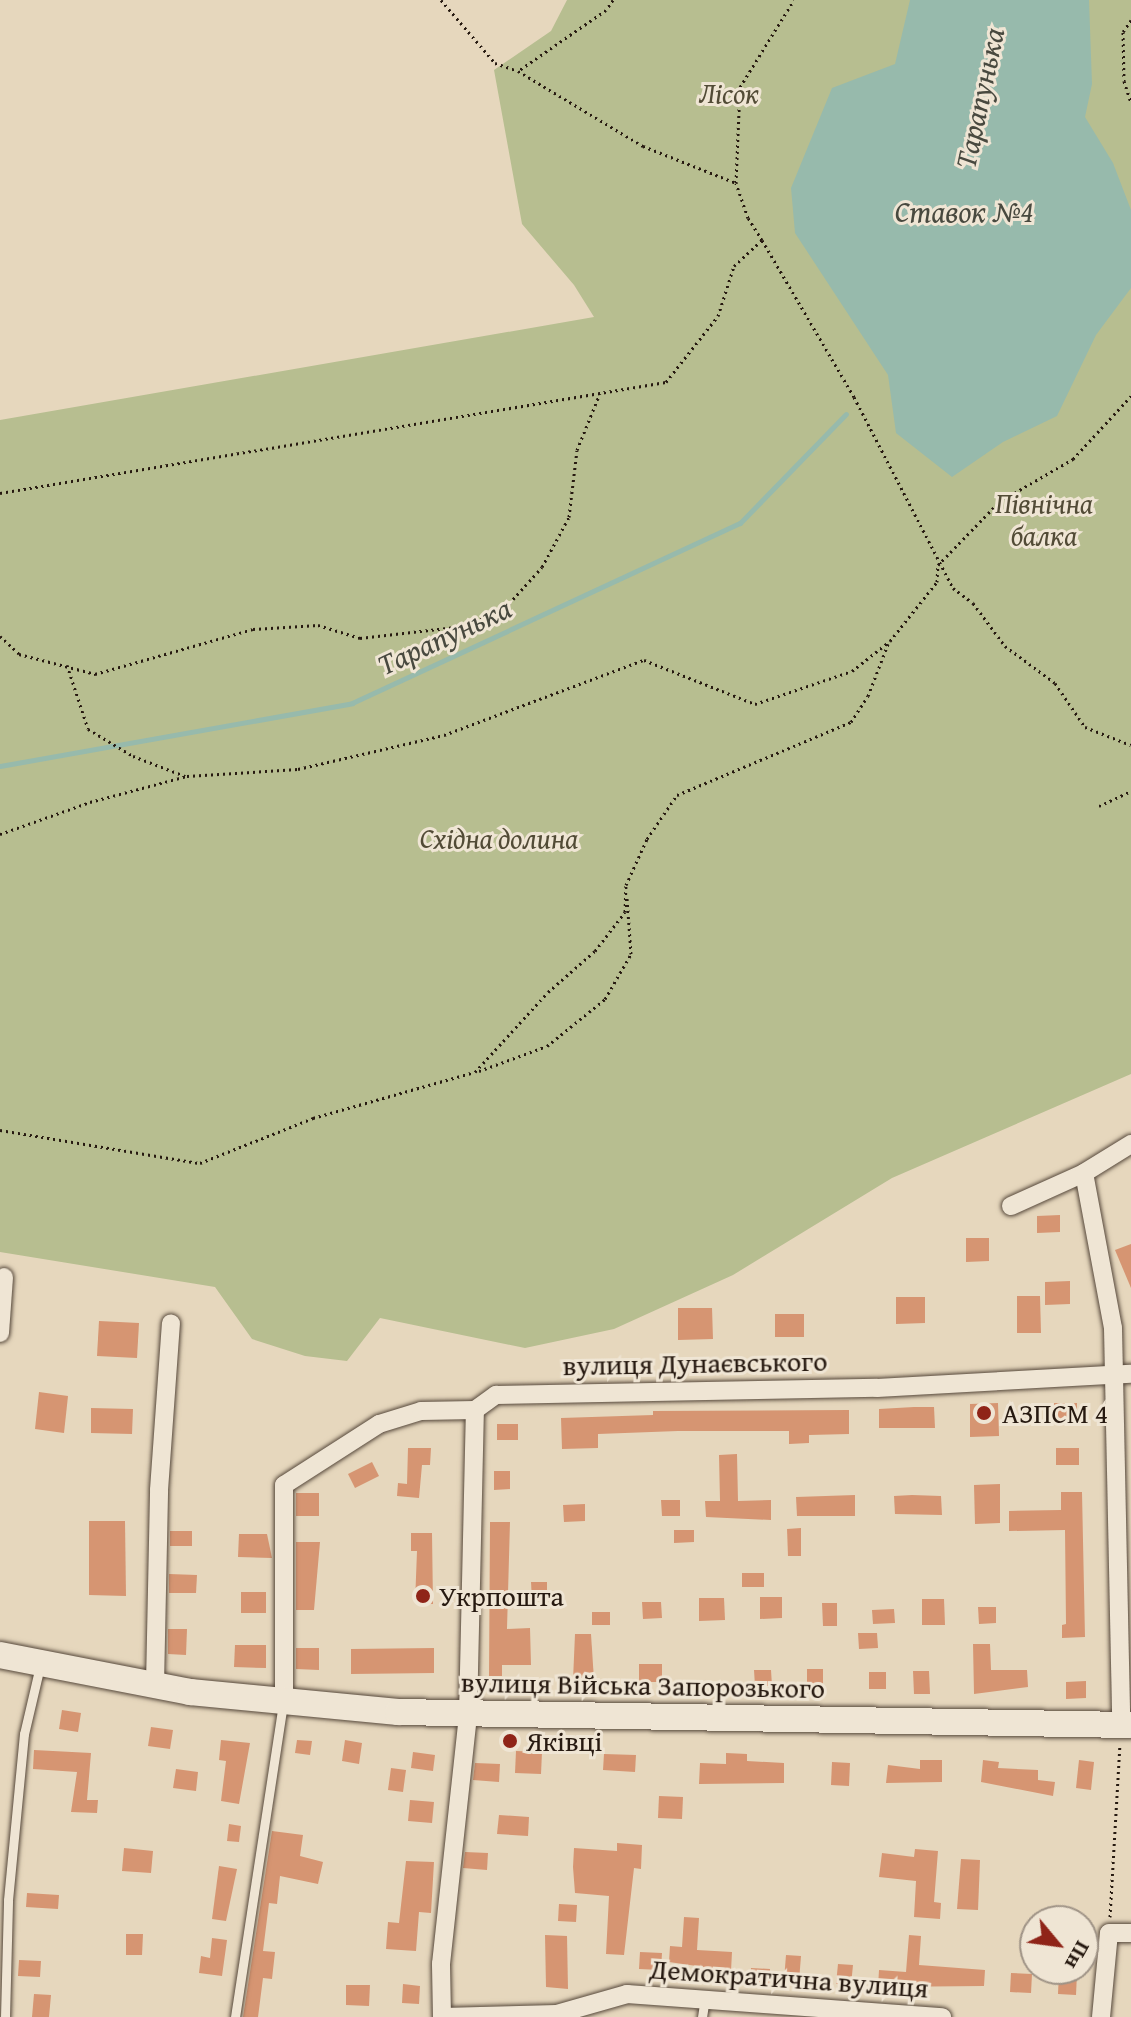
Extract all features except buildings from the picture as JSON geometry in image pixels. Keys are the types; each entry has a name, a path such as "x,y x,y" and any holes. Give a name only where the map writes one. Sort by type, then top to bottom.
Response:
{"street":[{"path":"1011,1206 1084,1173 1131,1144"},
{"path":"1084,1173 1122,1324 1126,1725"},
{"path":"0,1333 4,1277"},
{"path":"155,1685 159,1490 171,1323"},
{"name":"вулиця Дунаєвського","path":"284,1700 284,1485 379,1424 421,1411 475,1410 496,1395 877,1388 1122,1374"},
{"path":"442,2017 441,1964 468,1715 475,1410"},
{"name":"вулиця Війська Запорозького","path":"0,1655 155,1685 284,1700 468,1715 1126,1725"},
{"path":"1101,2017 1109,1933 1131,1933"},
{"name":"Демократична вулиця","path":"442,2017 557,2014 627,1994 705,1997 942,2017"}],"lane":[{"path":"5,2017 9,1885 24,1734 40,1662"},
{"path":"235,2017 284,1700"},
{"path":"702,2017 705,1997"}],"path":[{"path":"441,0 495,63 518,71 643,146 736,183"},
{"path":"518,71 606,10 613,0"},
{"path":"794,0 740,87 736,183 748,218 854,397 938,565 1005,646 1055,683 1085,727 1131,745"},
{"path":"1131,20 1123,32 1124,81 1131,102"},
{"path":"0,493 666,382 718,316 734,266 762,240"},
{"path":"0,636 19,654 95,674 253,629 318,625 360,638 464,626 505,608 542,567 569,517 577,450 600,393"},
{"path":"0,834 90,802 187,776 298,769 444,735 644,660 755,704 852,671 890,641 937,582 938,565 999,502 1073,459 1131,396"},
{"path":"475,1072 548,992 595,951 625,912 626,890 647,839 677,795 851,722 868,696 890,641"},
{"path":"67,665 88,729 133,756 187,776"},
{"path":"1099,806 1131,791"},
{"path":"0,1130 200,1163 313,1118 475,1072 547,1046 605,999 631,954 626,890"},
{"path":"1109,1933 1126,1725"}],"green space":[{"name":"Східна долина","path":"567,0 1131,0 1131,1074 892,1178 733,1275 614,1329 525,1348 380,1318 347,1361 305,1356 252,1339 215,1287 0,1252 0,420 594,317 574,285 522,224 494,70 551,31"}],"water":[{"name":"Ставок №4","path":"910,0 1089,0 1092,84 1085,117 1113,163 1131,210 1131,288 1096,335 1057,416 1003,442 952,477 896,433 888,375 795,233 791,188 832,88 895,64"}],"waterway":[{"name":"Тарапунька","path":"0,766 352,703 740,523 846,414"}],"place":[{"name":"АЗПСМ 4","path":"984,1413"},
{"name":"Укрпошта","path":"423,1596"},
{"name":"Яківці","path":"510,1741"}],"park label":[{"name":"Лісок","path":"729,93"},
{"name":"Північна балка","path":"1044,519"}]}
